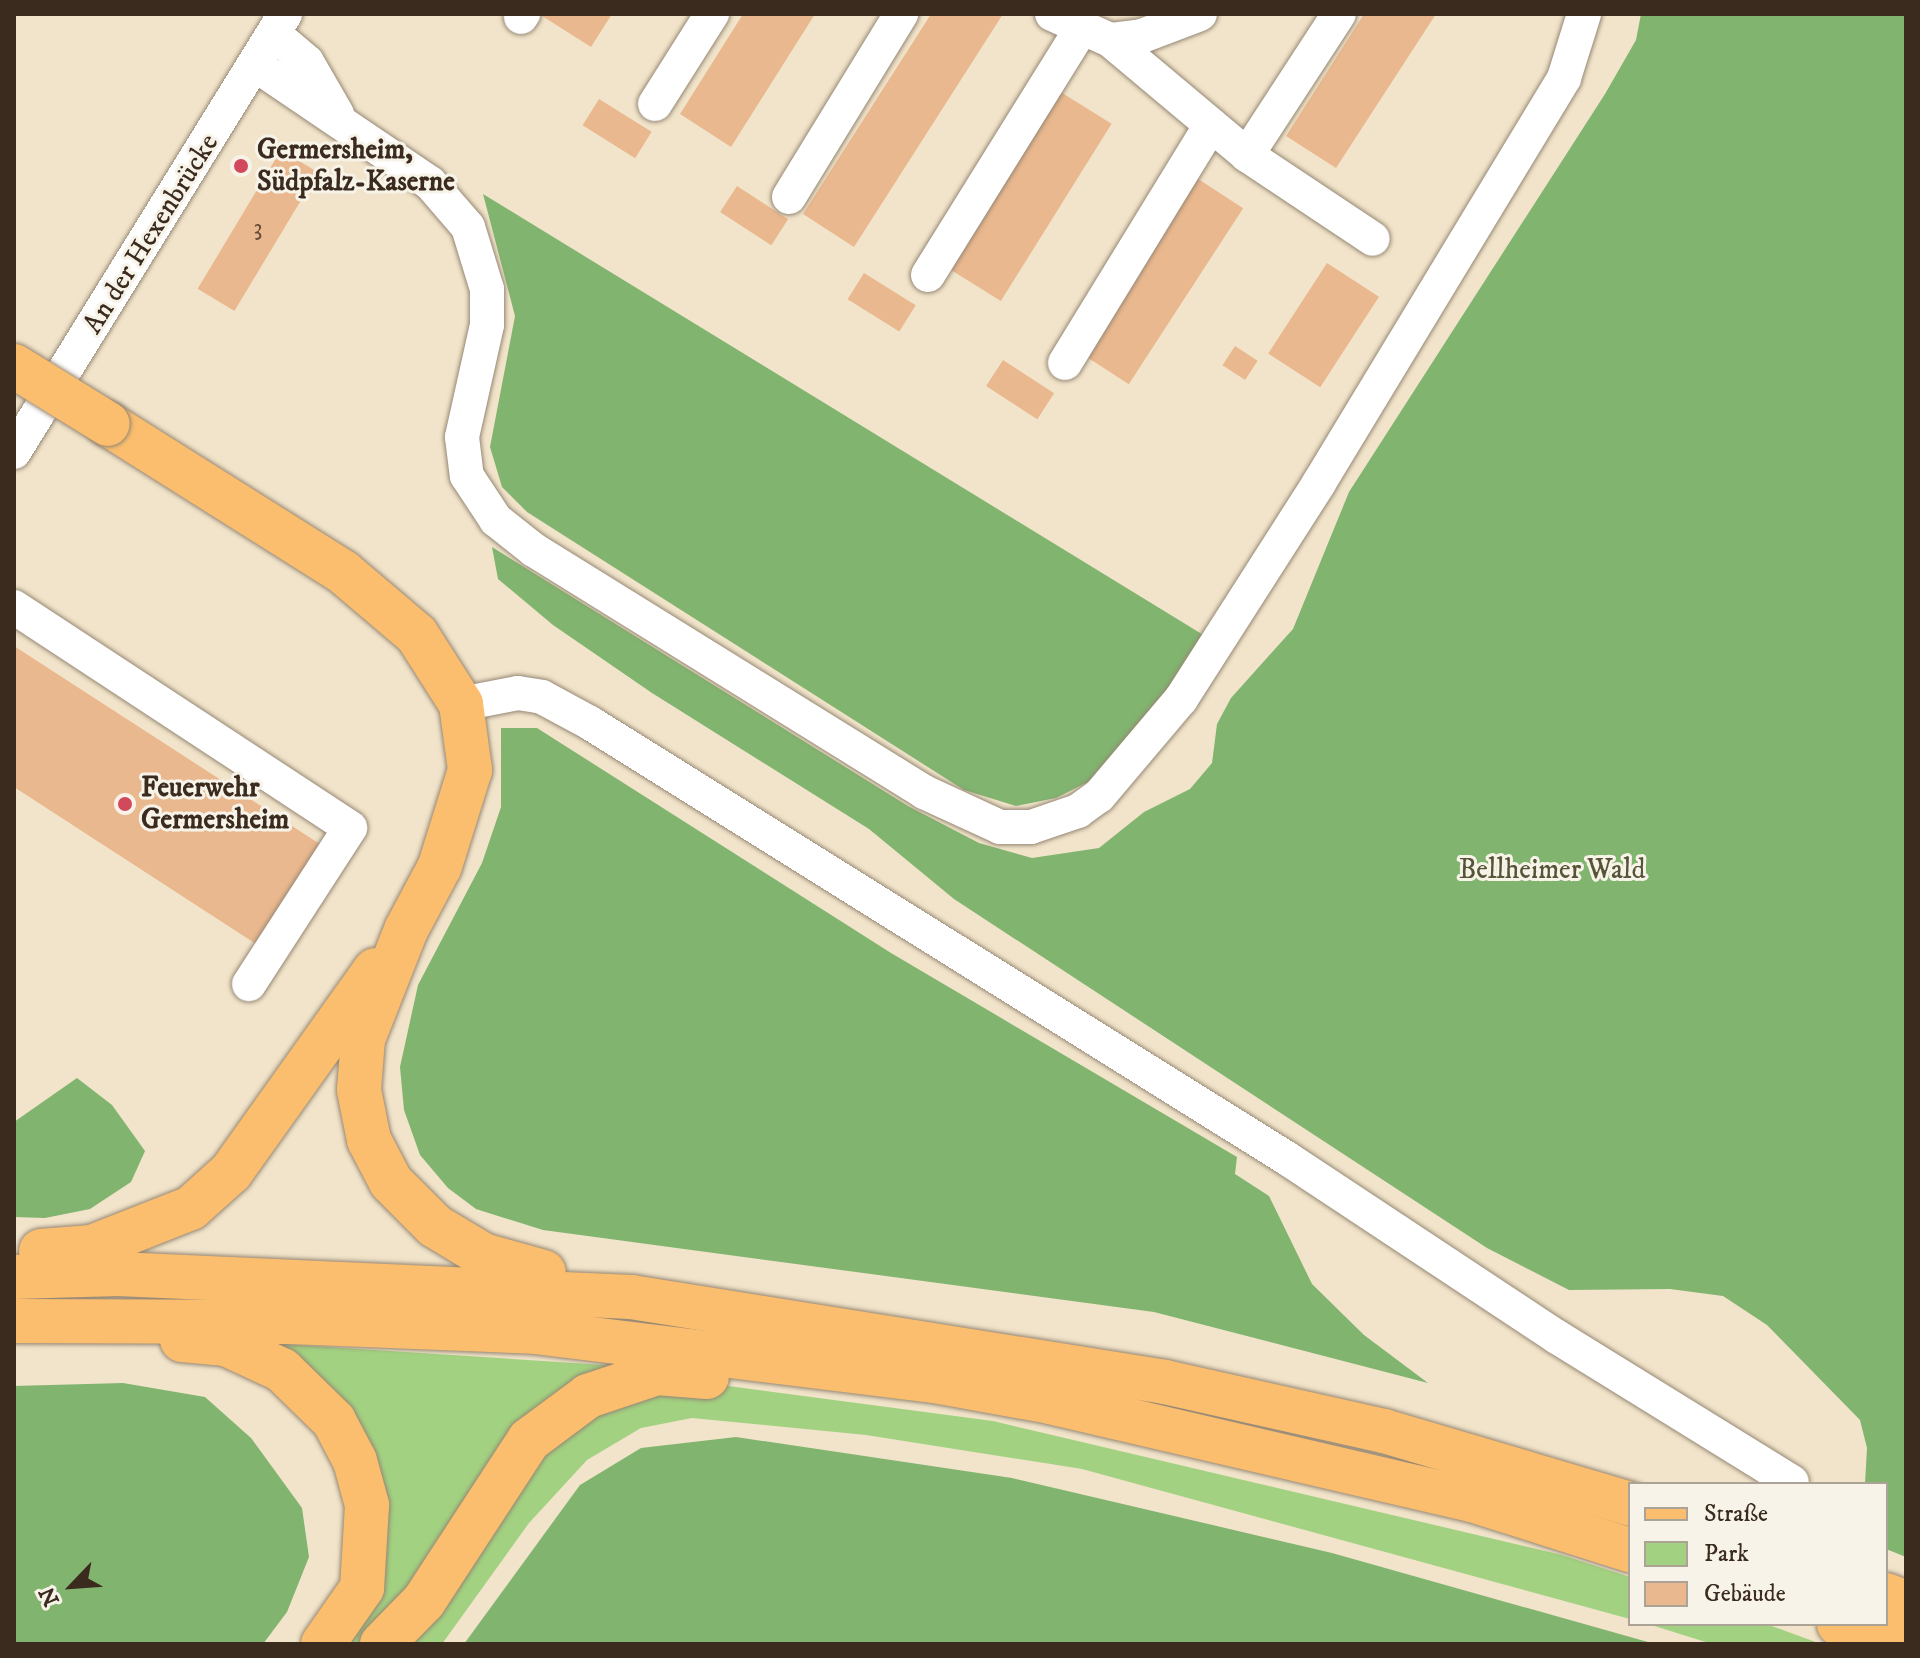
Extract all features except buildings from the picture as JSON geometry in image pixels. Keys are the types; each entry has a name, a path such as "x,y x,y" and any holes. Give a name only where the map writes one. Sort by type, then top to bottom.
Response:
{"main road":[{"path":"14,366 343,572 417,635 461,704 470,770 440,866 406,930 363,1039 359,1090 369,1140 391,1182 435,1226 483,1255 631,1297"},
{"path":"14,1253 92,1247 191,1208 231,1172 406,930"},
{"path":"14,1277 118,1274 631,1297 1165,1382 1384,1431 1628,1503"},
{"path":"14,1321 95,1318 535,1332 935,1381 1472,1500 1628,1549"},
{"path":"95,1318 170,1338 226,1344 282,1370 334,1421 355,1461 367,1505 362,1588 323,1644"},
{"path":"382,1644 424,1601 529,1440 588,1396 657,1373 916,1397 935,1381"},
{"path":"1845,1626 1896,1644"}],"street":[{"path":"655,104 712,14"},
{"path":"789,197 901,14"},
{"path":"1081,28 1142,36 1200,14"},
{"path":"1247,155 1339,14"},
{"path":"257,66 430,183 468,227 481,256 487,325 462,437 467,476 496,520 534,550 911,784 1000,827 1031,827 1078,811 1099,796 1181,699 1319,483 1564,78 1584,14"},
{"path":"280,24 307,62 343,124"},
{"name":"An der Hexenbrücke","path":"14,452 257,66 280,24"},
{"path":"1081,28 1247,155 1373,239"},
{"path":"928,275 1081,28"},
{"path":"1065,363 1211,125"},
{"path":"14,607 350,828 249,984"},
{"path":"461,704 518,693 542,697 590,723 1274,1151 1557,1337 1792,1482"}],"green space":[{"name":"Bellheimer Wald","path":"1641,14 1906,14 1906,1557 1888,1550 1888,1482 1865,1482 1867,1448 1860,1420 1767,1325 1723,1296 1670,1289 1569,1290 1487,1248 954,899 869,829 652,693 553,625 498,579 492,547 908,806 979,843 1032,858 1099,848 1144,812 1190,789 1212,763 1217,724 1231,698 1293,629 1349,492 1605,94 1636,40"},
{"path":"483,194 1205,636 1137,737 1098,777 1056,798 1016,806 964,790 527,512 502,487 490,447 515,316"},
{"path":"501,728 537,728 891,953 1237,1157 1235,1174 1269,1196 1312,1284 1364,1335 1428,1383 1154,1312 543,1230 476,1209 448,1188 420,1155 404,1110 400,1067 418,985 482,863 501,807"},
{"path":"77,1078 112,1105 145,1151 131,1182 90,1209 45,1218 14,1217 14,1122"},
{"path":"266,1343 620,1366 369,1644 348,1644 381,1550"},
{"path":"691,1381 993,1421 1562,1555 1628,1576 1628,1618 1082,1469 866,1435 692,1418 641,1428 587,1460 529,1523 442,1644 399,1644 555,1431"},
{"path":"123,1383 205,1397 251,1438 302,1508 309,1557 287,1612 263,1644 14,1644 14,1386"},
{"path":"736,1437 1012,1478 1332,1553 1655,1644 464,1644 580,1485 641,1448"},
{"path":"1654,1626 1772,1626 1821,1644 1712,1644"}],"place":[{"name":"Germersheim, Südpfalz-Kaserne","path":"241,166"},
{"name":"Feuerwehr Germersheim","path":"125,804"}]}
